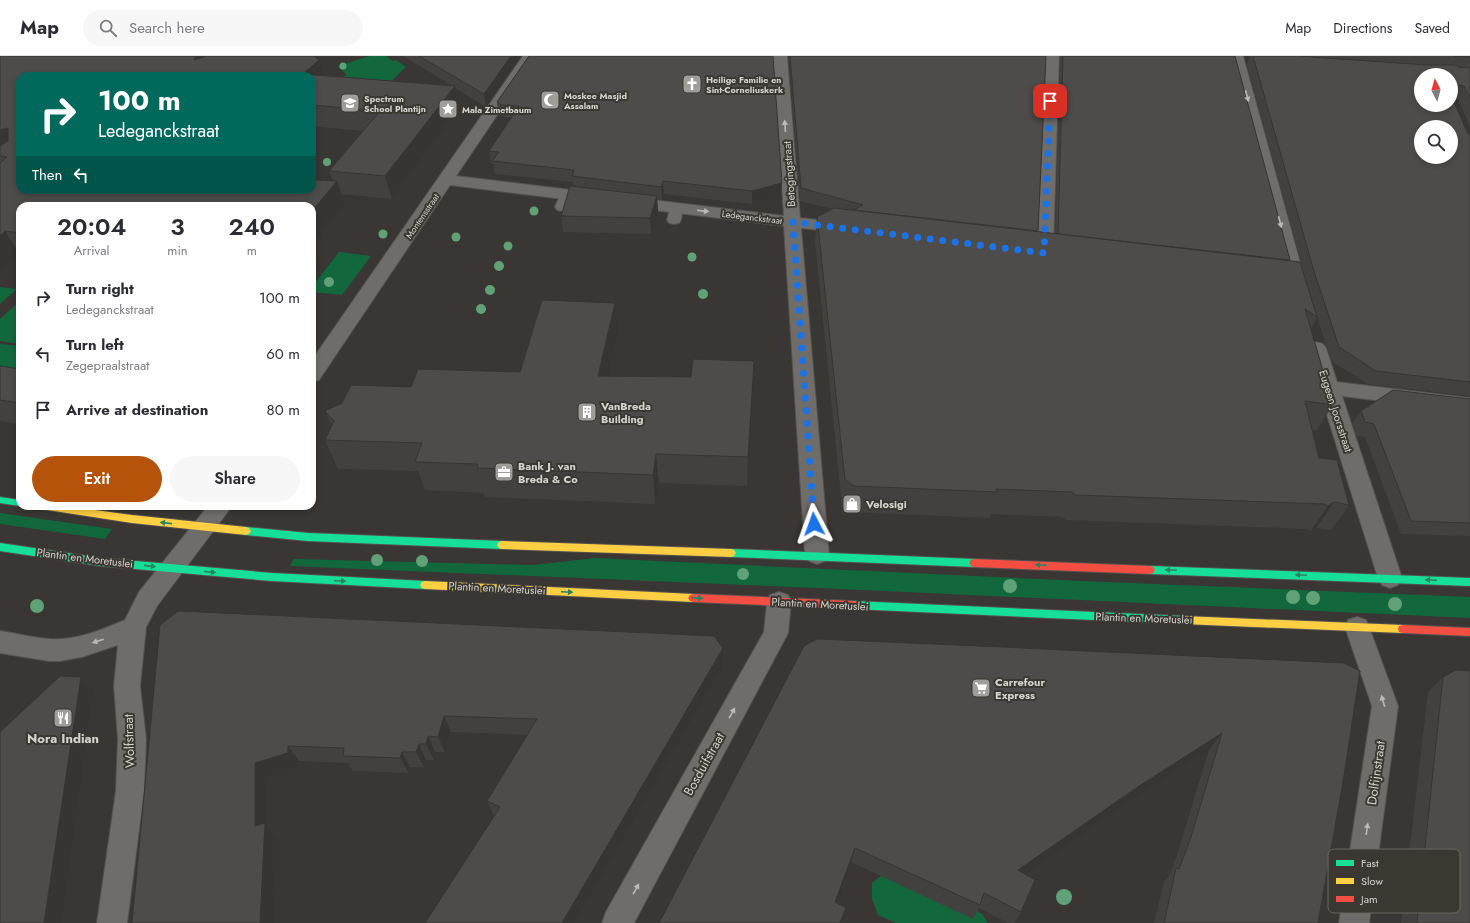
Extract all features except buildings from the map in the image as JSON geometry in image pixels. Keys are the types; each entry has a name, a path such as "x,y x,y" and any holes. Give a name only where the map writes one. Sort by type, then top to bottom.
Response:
{"main road":[{"path":"0,500 16,502"},
{"path":"69,510 132,519 308,537 817,555 1470,582"},
{"name":"Plantin en Moretuslei","path":"0,547 101,562 272,577 779,602 1470,632"}],"street":[{"name":"Montensstraat","path":"316,369 530,56"},
{"name":"Betogingstraat","path":"780,56 817,555"},
{"path":"1044,253 1052,56"},
{"path":"1236,58 1288,281 1303,305"},
{"name":"Ledeganckstraat","path":"446,180 565,200 675,214 793,222 858,230"},
{"name":"Eugeen Joorsstraat","path":"1312,335 1390,578"},
{"path":"1328,388 1470,405"},
{"path":"171,568 218,510"},
{"name":"Wolfstraat","path":"112,923 130,791 132,739 127,686 131,644 134,628 148,599 171,568"},
{"name":"Bosduifstraat","path":"617,923 776,634 779,602"},
{"name":"Dolfijnstraat","path":"1357,627 1385,706 1365,849"},
{"path":"0,642 49,650 74,648 112,637 134,628"},
{"name":"Dolfijnstraat","path":"1354,923 1355,913"}],"green space":[{"path":"370,56 386,56 393,61 396,60 406,67 384,88 328,81 347,75 337,66"},
{"path":"339,252 371,256 342,295 316,292 316,282"},
{"path":"0,287 16,289 16,290 0,304"},
{"path":"16,305 16,343 0,341 0,319"},
{"path":"0,344 16,346 16,386 0,384"},
{"path":"0,513 112,529 105,539 0,524"},
{"path":"595,558 1082,581 1470,597 1470,618 819,588 290,566 294,559 533,565"},
{"path":"886,872 982,914 988,923 896,923 878,915 872,899 872,883"}],"traffic: fast":[{"path":"0,500 16,502"},
{"path":"246,531 308,537 502,545"},
{"path":"0,547 101,562 272,577 425,585"},
{"path":"731,553 974,563"},
{"path":"1150,570 1470,582"},
{"path":"853,605 1183,620"}],"traffic: slow":[{"path":"69,510 132,519 246,531"},
{"path":"502,545 731,553"},
{"path":"425,585 693,598"},
{"path":"1183,620 1403,629"}],"traffic: jam":[{"path":"974,563 1150,570"},
{"path":"693,598 853,605"},
{"path":"1403,629 1470,632"}],"place":[{"name":"Heilige Familie en Sint-Corneliuskerk","path":"692,84"},
{"name":"Moskee Masjid Assalam","path":"550,100"},
{"name":"Spectrum School Plantijn","path":"350,103"},
{"name":"Mala Zimetbaum","path":"448,109"},
{"name":"VanBreda Building","path":"587,412"},
{"name":"Bank J. van Breda & Co","path":"504,472"},
{"name":"Velosigi","path":"852,504"},
{"name":"Carrefour Express","path":"981,688"},
{"name":"Nora Indian","path":"63,718"}],"route":[{"path":"814,524 793,222 1044,253 1050,101"}]}
